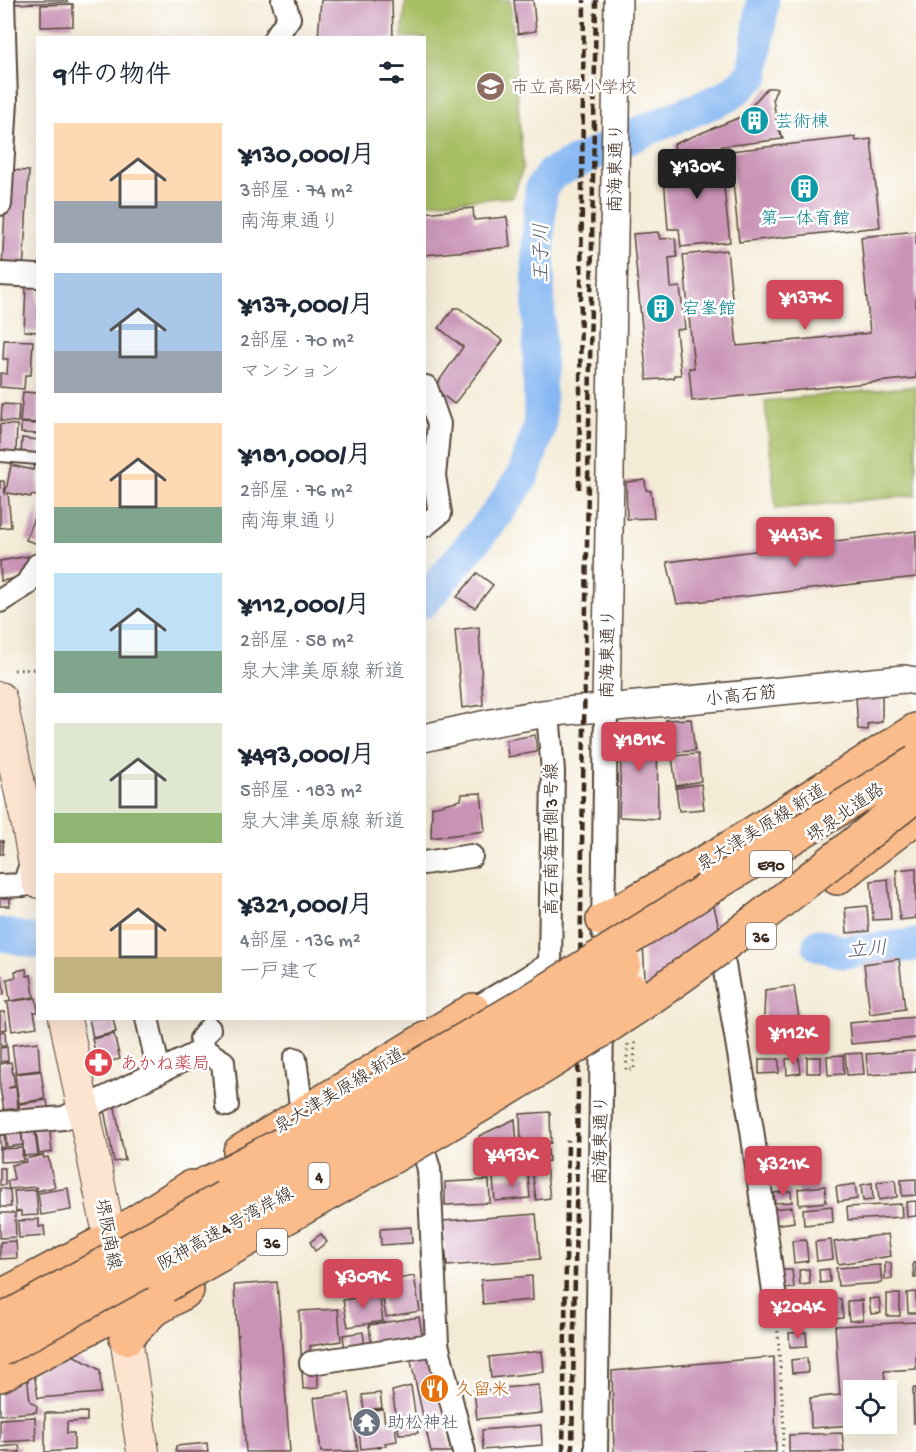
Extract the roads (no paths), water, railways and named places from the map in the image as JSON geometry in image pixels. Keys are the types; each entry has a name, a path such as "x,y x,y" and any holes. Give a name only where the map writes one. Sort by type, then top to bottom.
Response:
{"main road":[{"path":"0,698 36,863"},
{"name":"泉大津美原線 新道","path":"603,920 728,849 916,730"},
{"path":"168,1203 318,1125 527,1003 722,880 916,762"},
{"name":"堺泉北道路","path":"628,976 756,875 916,762"},
{"path":"124,1324 165,1286 422,1141 535,1073 625,1015 692,969 916,794"},
{"name":"堺泉北道路","path":"628,976 769,898 916,794"},
{"name":"36","path":"615,1046 916,817"},
{"name":"阪神高速4号湾岸線","path":"0,1322 628,976"},
{"name":"阪神高速4号湾岸線","path":"0,1350 250,1215 417,1121 628,976"},
{"name":"泉大津美原線 新道","path":"0,1296 111,1238 168,1203 252,1143 302,1113 429,1025 473,1010"},
{"name":"36","path":"0,1375 152,1311 425,1156 518,1099 523,1089 473,1010"},
{"name":"堺阪南線","path":"65,1020 111,1238 142,1452"}],"street":[{"path":"0,204 6,101 3,0"},
{"path":"276,36 289,18 283,0"},
{"name":"南海東通り","path":"596,1452 615,1046 603,920 618,0"},
{"path":"0,274 36,276"},
{"path":"426,387 439,424 434,476 440,513 426,524"},
{"path":"0,601 27,584 36,568"},
{"name":"小高石筋","path":"426,738 548,714 904,679 916,681"},
{"name":"高石南海西側3号線","path":"473,1010 550,964 553,771 548,714"},
{"path":"426,863 471,856"},
{"path":"0,886 24,885 36,863"},
{"path":"724,965 752,1130 775,1299"},
{"path":"147,1020 159,1072"},
{"path":"0,1123 64,1118 159,1072 207,1039 222,1062 227,1105"},
{"path":"295,1059 302,1113"},
{"path":"425,1156 429,1169 437,1344 464,1452"},
{"path":"312,1363 437,1344"}],"lane":[{"path":"0,456 36,459"}],"waterway":[{"name":"王子川","path":"426,599 496,515 523,476 540,426 538,250 541,189 551,174 641,132 728,96 753,75 763,0"},
{"name":"王子川","path":"0,934 36,942"},
{"name":"立川","path":"819,945 843,952 916,945"}],"railway":[{"path":"579,489 584,0"},
{"path":"572,1452 596,0"},
{"path":"563,1452 568,1140"}],"place":[{"name":"市立高陽小学校","path":"490,87"},
{"name":"芸術棟","path":"754,121"},
{"name":"第一体育館","path":"805,189"},
{"name":"宕峯館","path":"661,308"},
{"name":"あかね薬局","path":"99,1063"},
{"name":"久留米","path":"434,1389"},
{"name":"助松神社","path":"366,1422"}]}
